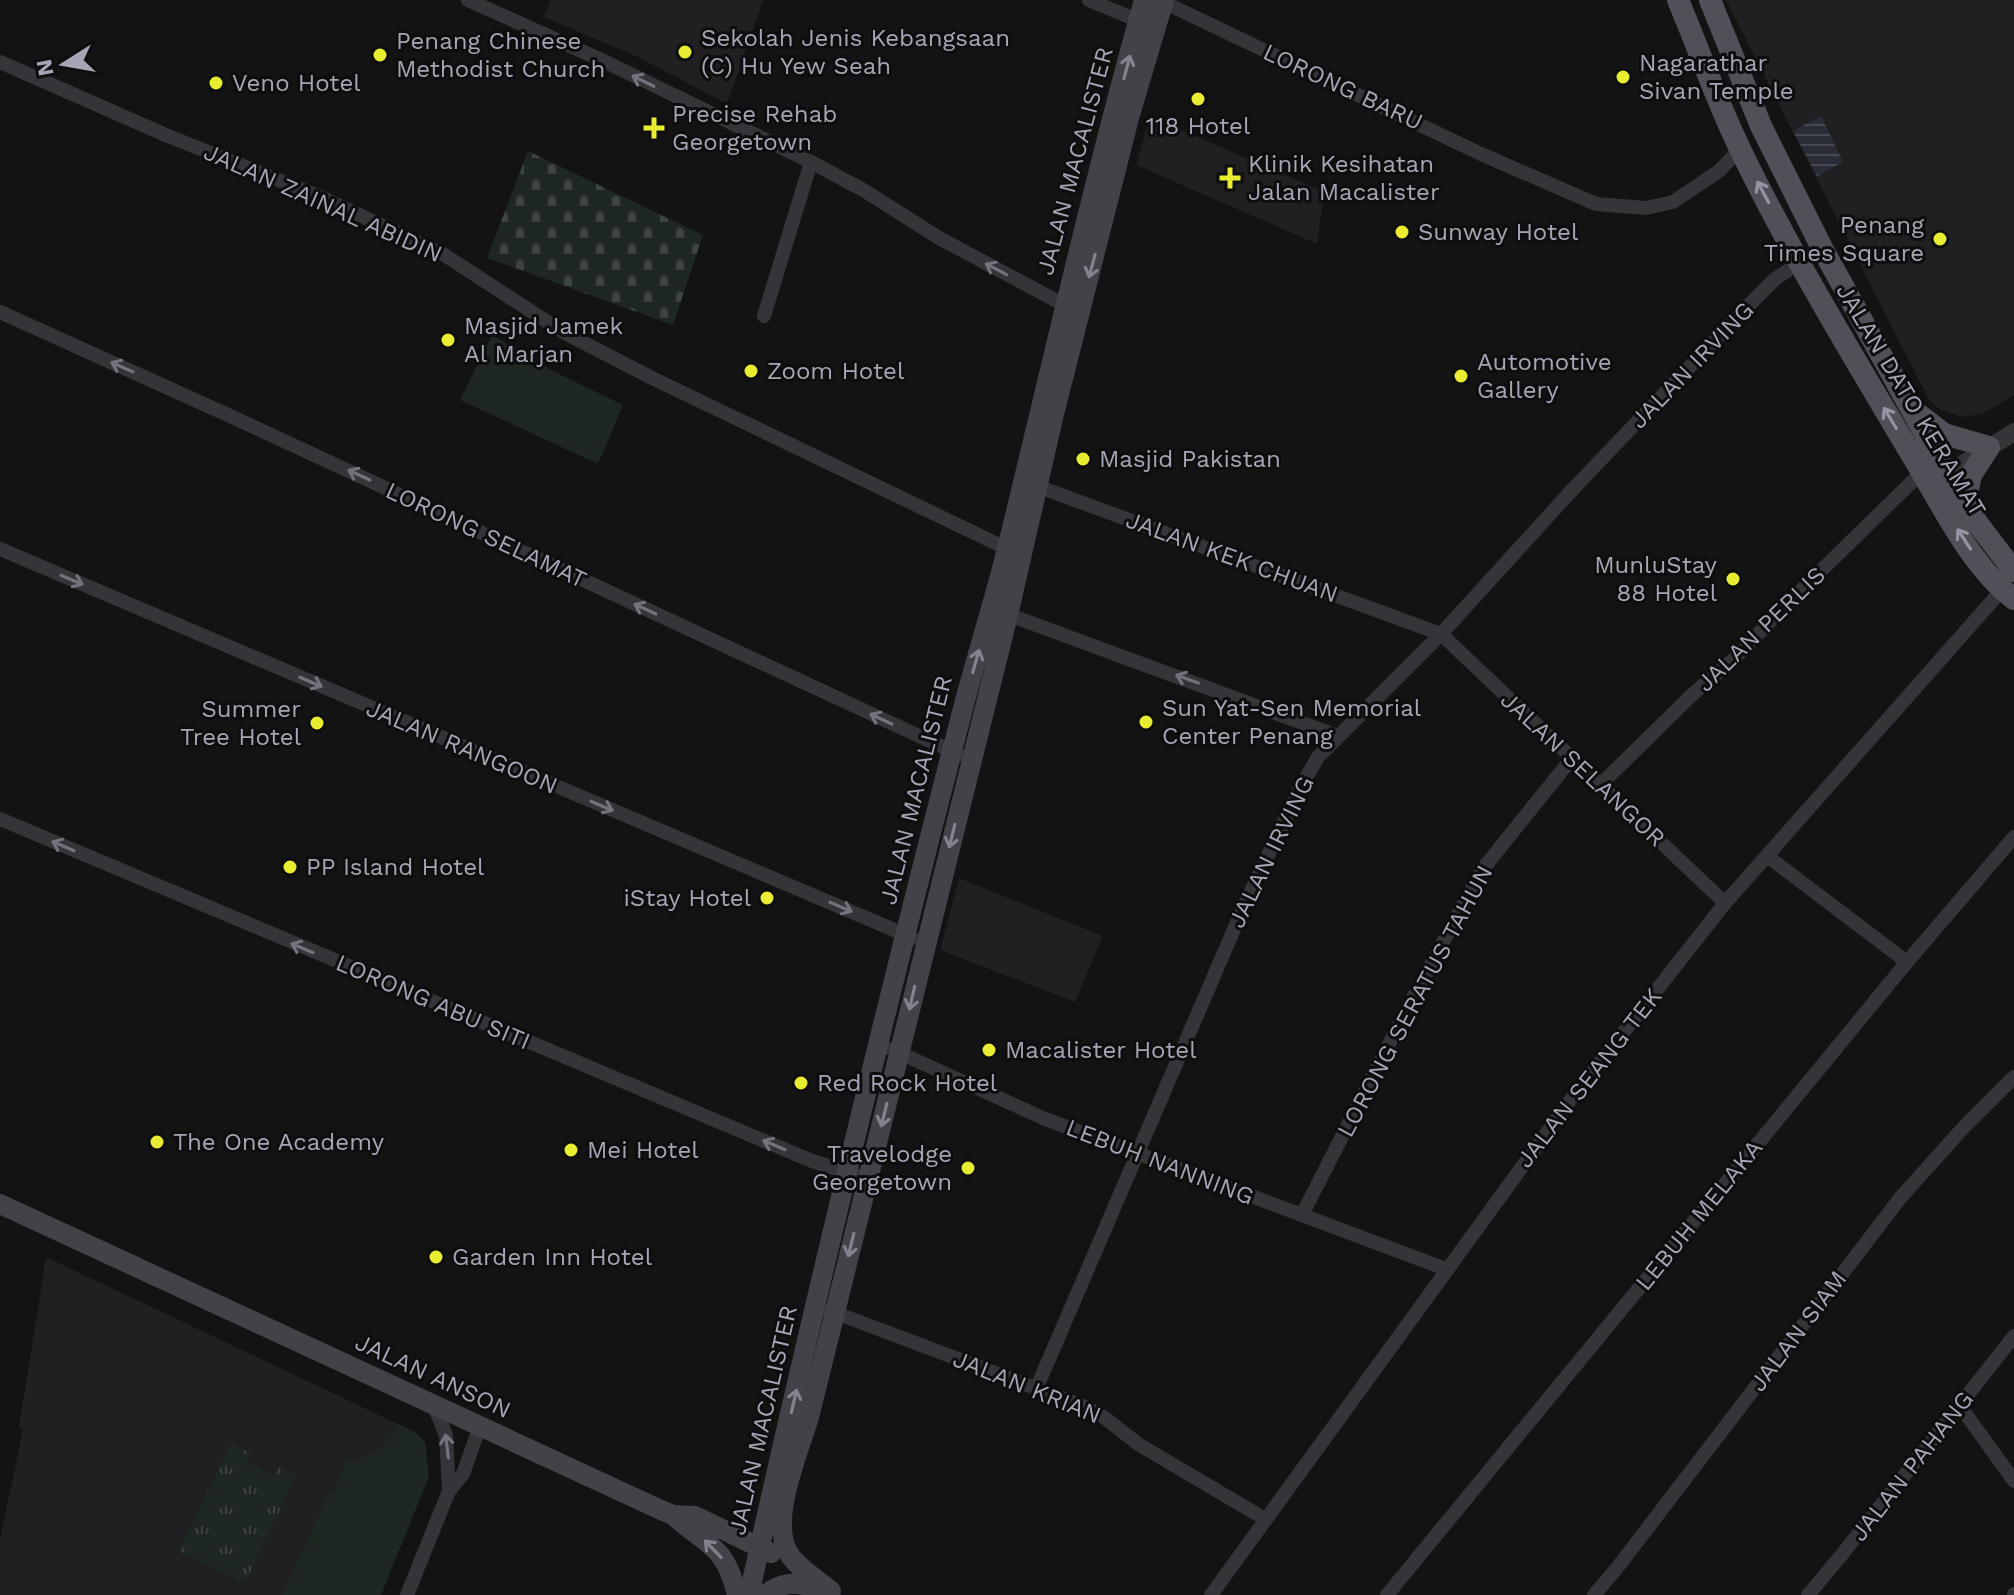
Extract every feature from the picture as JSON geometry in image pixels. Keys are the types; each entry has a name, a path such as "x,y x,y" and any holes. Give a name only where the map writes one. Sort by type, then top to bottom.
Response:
{"main road":[{"name":"JALAN MACALISTER","path":"836,1593 791,1558 782,1542 780,1523 809,1417 847,1173 880,1044 915,939 1000,612 1013,546 1072,309 1147,25 1158,0"},
{"name":"JALAN DATO KERAMAT","path":"1678,0 1740,149 1798,261 1933,477 1982,567 2008,595"},
{"name":"JALAN DATO KERAMAT","path":"1710,0 1761,126 1907,406 1933,477 1965,504 2000,556 2014,571"},
{"path":"1907,406 1944,434 1989,447 1971,475 1965,504"},
{"name":"JALAN MACALISTER","path":"749,1595 826,1309 868,1178 899,1053 915,939"},
{"name":"JALAN ANSON","path":"4,1209 673,1515 695,1516 760,1546 836,1593"},
{"path":"673,1515 715,1545 727,1565 737,1595"},
{"path":"765,1595 777,1586 792,1582 836,1593"}],"street":[{"path":"468,0 489,4 811,162 865,191 939,238 1072,309"},
{"path":"1089,0 1147,25"},
{"name":"LORONG BARU","path":"1158,0 1481,154 1596,204 1646,208 1673,202 1719,171 1740,149"},
{"name":"JALAN ZAINAL ABIDIN","path":"0,62 168,136 321,197 443,254 563,332 652,378 976,533 1013,546"},
{"path":"764,316 811,162"},
{"name":"JALAN IRVING","path":"1037,1387 1244,906 1318,757 1441,634 1573,489 1743,311 1775,279 1822,248"},
{"name":"LORONG SELAMAT","path":"0,312 961,755"},
{"path":"1933,477 2014,432"},
{"name":"JALAN PERLIS","path":"1600,785 1694,693 1734,659 1788,603 1933,477"},
{"name":"JALAN KEK CHUAN","path":"1030,484 1441,634"},
{"name":"JALAN RANGOON","path":"0,549 915,939"},
{"name":"JALAN SEANG TEK","path":"1211,1595 1572,1098 1725,903 2008,595"},
{"path":"1000,612 1338,736"},
{"name":"JALAN SELANGOR","path":"1441,634 1725,903"},
{"name":"LORONG SERATUS TAHUN","path":"1302,1215 1482,870 1572,758"},
{"name":"LORONG ABU SITI","path":"0,819 812,1161 868,1178"},
{"name":"LEBUH MELAKA","path":"1387,1595 1907,962 2014,837"},
{"path":"1767,856 1907,962"},
{"name":"LEBUH NANNING","path":"880,1044 1043,1118 1446,1269"},
{"name":"JALAN SIAM","path":"1594,1595 1901,1197 2014,1077"},
{"name":"JALAN KRIAN","path":"826,1309 1037,1387 1105,1418 1138,1444 1265,1519"},
{"name":"JALAN PAHANG","path":"1808,1595 2014,1336"},
{"path":"433,1404 446,1435 449,1491"},
{"path":"1960,1406 2014,1481"},
{"path":"407,1595 449,1491 463,1474 480,1426"}],"shaded area":[{"name":"Sekolah Jenis Kebangsaan (C) Hu Yew Seah","path":"551,0 763,0 727,104 638,57 544,17"},
{"path":"1726,0 2014,0 2014,395 1982,414 1963,417 1941,410 1929,400"},
{"name":"Klinik Kesihatan Jalan Macalister","path":"1150,116 1324,192 1317,244 1136,165"},
{"path":"959,878 1103,936 1075,1002 940,950"},
{"path":"46,1257 415,1432 425,1443 429,1476 381,1595 0,1595 0,1539 23,1429 19,1427"}],"green space":[{"path":"528,151 703,235 673,325 487,258"},
{"path":"492,335 551,370 623,405 598,464 460,400"},
{"path":"399,1424 415,1432 425,1443 429,1476 381,1595 282,1595 348,1458 356,1461 383,1446"},
{"path":"231,1443 250,1453 246,1463 274,1476 279,1467 296,1476 245,1583 179,1551"}],"water":[{"path":"1821,116 1843,162 1817,176 1793,131"}],"place":[{"name":"Sekolah Jenis Kebangsaan (C) Hu Yew Seah","path":"685,52"},
{"name":"Penang Chinese Methodist Church","path":"380,55"},
{"name":"Nagarathar Sivan Temple","path":"1623,77"},
{"name":"Veno Hotel","path":"216,83"},
{"name":"118 Hotel","path":"1198,99"},
{"name":"Precise Rehab Georgetown","path":"654,128"},
{"name":"Klinik Kesihatan Jalan Macalister","path":"1230,178"},
{"name":"Sunway Hotel","path":"1402,232"},
{"name":"Penang Times Square","path":"1940,239"},
{"name":"Masjid Jamek Al Marjan","path":"448,340"},
{"name":"Zoom Hotel","path":"751,371"},
{"name":"Automotive Gallery","path":"1461,376"},
{"name":"Masjid Pakistan","path":"1083,459"},
{"name":"MunluStay 88 Hotel","path":"1733,579"},
{"name":"Sun Yat-Sen Memorial Center Penang","path":"1146,722"},
{"name":"Summer Tree Hotel","path":"317,723"},
{"name":"PP Island Hotel","path":"290,867"},
{"name":"iStay Hotel","path":"767,898"},
{"name":"Macalister Hotel","path":"989,1050"},
{"name":"Red Rock Hotel","path":"801,1083"},
{"name":"The One Academy","path":"157,1142"},
{"name":"Mei Hotel","path":"571,1150"},
{"name":"Travelodge Georgetown","path":"968,1168"},
{"name":"Garden Inn Hotel","path":"436,1257"}]}
